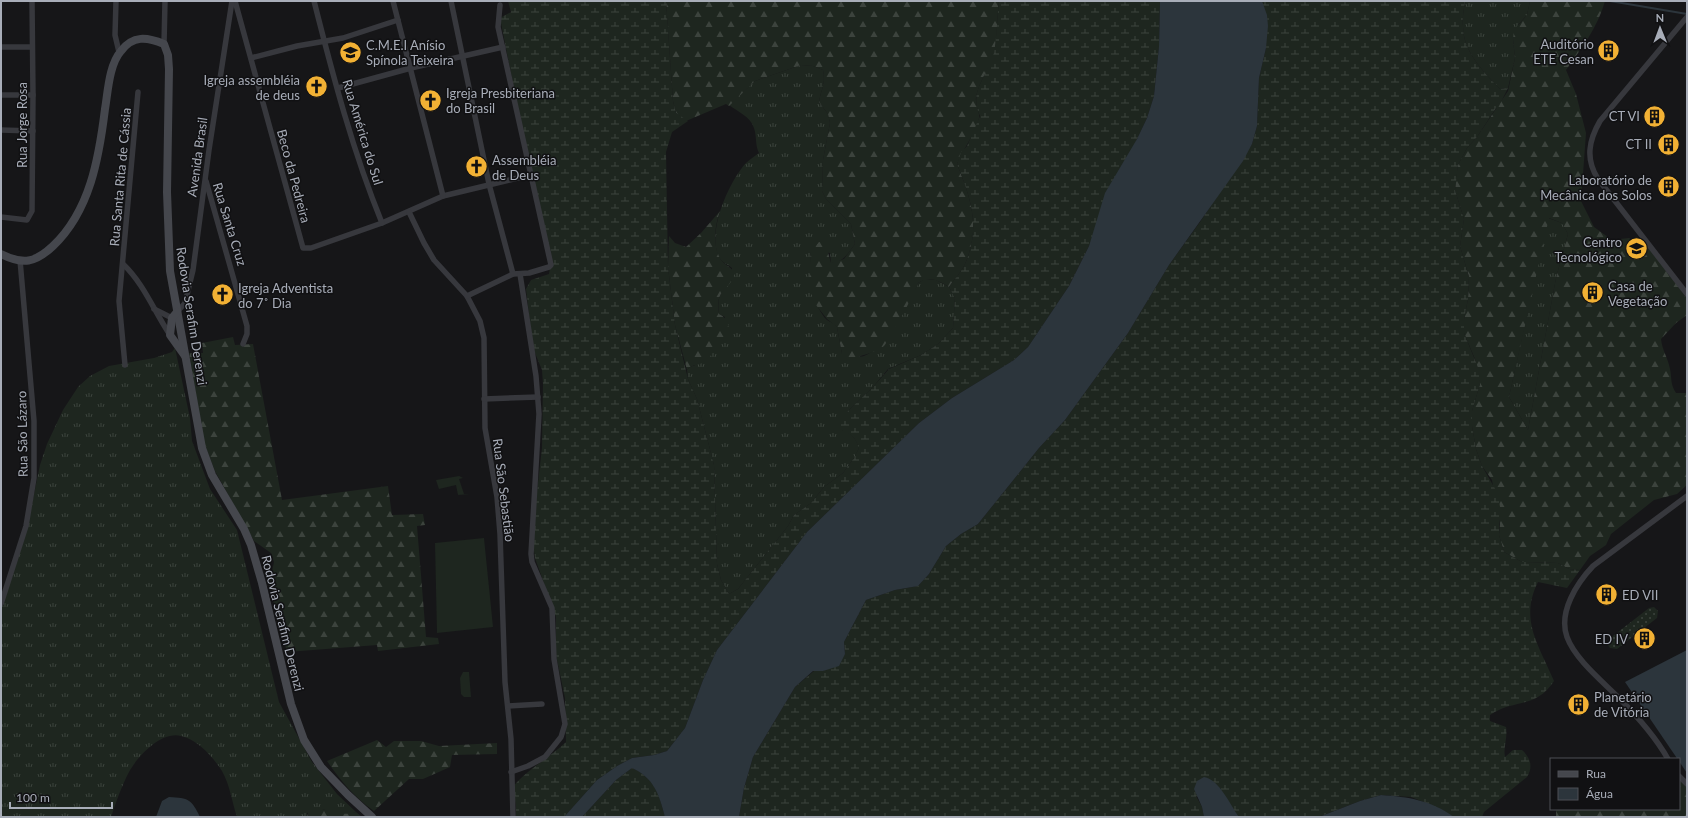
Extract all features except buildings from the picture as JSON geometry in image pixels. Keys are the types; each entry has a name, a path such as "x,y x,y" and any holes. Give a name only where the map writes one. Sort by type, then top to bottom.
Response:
{"main road":[{"path":"1,254 20,260 29,261 41,257 58,241 74,220 85,198 95,163 114,64 119,52 128,43 135,39 152,39 164,44"},
{"name":"Rodovia Serafim Derenzi","path":"164,44 168,55 169,70 167,237 174,315 186,356 202,448 212,475 244,529 251,545 262,583 291,704 304,740 321,767 348,796 372,817"},
{"path":"174,315 170,335 186,356"}],"street":[{"name":"Rua Jorge Rosa","path":"1,217 27,220 31,216 33,130 32,1"},
{"path":"116,1 115,34 119,52"},
{"path":"164,44 165,1"},
{"name":"Avenida Brasil","path":"174,315 185,303 193,270 232,1"},
{"name":"Beco da Pedreira","path":"235,1 303,248 311,248 382,223 443,196 530,175"},
{"name":"Rua América do Sul","path":"314,1 324,41 366,182 382,223"},
{"path":"393,1 443,196"},
{"path":"451,1 488,184 513,274"},
{"path":"467,296 513,274 520,274 549,267 551,263 530,175 498,27 500,5"},
{"path":"1687,17 1600,121 1593,135 1590,153 1591,166 1598,179 1687,294"},
{"path":"251,58 343,38 398,20"},
{"path":"1,47 32,47"},
{"path":"338,88 411,68 503,47"},
{"name":"Rua Santa Rita de Cássia","path":"125,366 119,301 138,92"},
{"path":"1,95 33,95"},
{"path":"1,130 33,130"},
{"name":"Rua Santa Cruz","path":"205,179 247,326 247,334 243,344"},
{"name":"Rua São Sebastião","path":"409,212 434,260 467,296 480,321 484,338 485,428 497,497 500,534 505,682 511,739 513,817"},
{"name":"Rua São Lázaro","path":"1,604 26,526 34,478 33,407 20,260"},
{"name":"Rua Santa Rita de Cássia","path":"123,264 140,282 170,335"},
{"path":"511,772 528,766 545,756 561,737 565,724 554,659 552,608 532,562 531,554 538,434 538,397 520,274"},
{"path":"154,309 174,315"},
{"path":"484,400 538,397"},
{"path":"1667,758 1642,722 1574,651 1566,637 1565,619 1574,592 1582,578 1593,566 1687,496"},
{"path":"508,706 542,704"}],"green space":[{"path":"508,1 666,1 673,101 676,113 688,121 672,132 666,152 668,267 675,325 688,379 697,399 714,465 717,564 721,580 729,594 738,589 788,526 794,515 811,503 824,487 843,473 854,458 859,448 854,438 839,427 848,411 889,369 921,355 938,344 953,328 955,298 949,287 965,264 970,251 973,225 970,201 957,164 961,152 967,146 980,116 976,101 980,83 994,53 999,1 1160,1 1159,46 1154,96 1147,118 1098,222 1089,246 1069,286 1028,347 1014,360 952,398 919,423 807,532 717,650 703,680 685,728 667,751 654,755 632,758 617,766 597,780 564,817 516,817 516,805 512,788 530,770 566,742 565,698 556,655 556,617 535,558 532,535 542,448 543,384 542,370 533,348 526,289 531,280 549,274 551,262 537,204 500,18 511,12"},
{"path":"666,1 999,1 994,56 981,81 976,97 979,118 975,130 957,164 970,201 972,213 973,225 970,251 965,264 949,287 941,282 930,279 918,283 897,325 887,342 881,348 849,359 842,354 837,327 827,319 816,305 811,293 809,281 811,251 819,242 825,242 831,263 844,259 855,244 851,224 826,199 822,191 823,160 830,123 828,114 819,102 824,83 823,70 813,66 801,65 755,81 729,106 726,104 686,121 676,113 673,101"},
{"path":"1262,1 1465,1 1463,20 1464,35 1470,53 1500,89 1508,88 1498,108 1496,108 1477,137 1467,148 1458,165 1455,190 1464,219 1460,246 1469,277 1468,299 1464,319 1464,333 1479,370 1480,384 1472,411 1472,426 1476,449 1482,466 1498,494 1500,507 1499,535 1504,552 1522,562 1558,563 1569,569 1580,570 1567,588 1538,582 1530,608 1533,632 1554,681 1547,690 1532,700 1507,707 1490,715 1490,721 1506,727 1505,757 1513,750 1522,750 1529,759 1530,770 1527,777 1484,812 1482,817 1454,817 1436,807 1411,797 1381,795 1360,801 1319,817 1239,817 1232,808 1196,796 1202,807 1204,817 739,817 744,788 753,757 795,687 814,671 823,671 845,654 844,642 866,600 895,590 918,586 929,574 946,546 961,534 978,524 1039,448 1065,420 1128,333 1169,265 1200,222 1252,144 1257,126 1259,78 1266,48"},
{"path":"1465,1 1530,1 1527,15 1518,25 1513,39 1515,58 1508,88 1500,89 1470,53 1464,35 1463,20"},
{"path":"1530,1 1605,1 1594,29 1566,70 1576,94 1586,133 1581,201 1594,227 1612,240 1629,238 1653,250 1687,299 1687,315 1676,323 1661,339 1669,365 1674,390 1676,393 1687,393 1687,485 1677,494 1654,500 1611,534 1606,545 1590,556 1580,570 1569,569 1558,563 1522,562 1504,552 1499,535 1500,524 1492,480 1482,466 1476,449 1472,426 1472,411 1480,384 1475,359 1464,333 1464,319 1468,299 1469,277 1460,246 1464,219 1455,190 1456,178 1458,165 1467,148 1477,137 1508,91 1515,58 1513,39 1514,30 1527,15","holes":["1549,218 1562,223 1568,234 1556,278 1528,430 1509,397"]},
{"path":"801,65 813,66 823,70 824,83 819,102 828,114 830,123 823,160 822,191 826,199 851,224 855,244 848,254 842,259 831,263 830,253 811,251 811,278 815,297 822,314 827,320 837,327 842,354 859,357 864,356 880,346 897,324 918,283 925,279 936,280 949,287 955,298 953,328 938,344 921,355 888,369 873,387 848,411 842,430 853,436 858,444 859,448 854,458 843,473 824,487 811,503 794,515 788,526 738,589 729,594 721,580 717,564 714,465 697,399 688,379 687,370 698,363 715,347 719,337 725,317 719,314 718,303 720,295 732,280 732,268 721,260 716,250 715,238 717,224 726,196 739,171 746,163 759,153 755,131 750,120 729,105 755,81"},
{"path":"720,211 715,236 716,248 721,260 735,273 721,294 718,305 719,314 723,316 728,325 729,340 720,344 705,362 692,366 687,370 675,325 668,267 669,236 675,243 686,247 701,233"},
{"path":"1548,218 1562,223 1568,234 1556,278 1528,430 1509,397"},
{"path":"233,337 235,345 253,344 282,500 388,486 392,515 423,514 425,525 417,526 426,637 438,638 439,644 378,651 377,645 287,652 269,586 274,562 271,553 254,541 215,471 204,443 189,353 203,353 202,343"},
{"path":"175,348 190,418 192,441 210,489 237,530 279,702 312,762 337,794 356,812 350,814 335,814 323,809 307,813 308,817 237,817 227,782 222,771 214,760 204,749 193,741 181,736 173,735 158,741 138,759 126,777 111,817 1,817 1,608 27,528 40,465 47,444 63,410 78,387 90,376 109,366 154,358 172,352"},
{"path":"459,476 463,478 459,479 464,494 470,494 458,495 456,485 439,489 436,480"},
{"path":"484,538 493,627 437,633 435,543"},
{"path":"1654,607 1658,611 1657,618 1617,649 1610,648 1607,644 1609,639 1649,608"},
{"path":"463,672 469,672 471,697 464,697 461,694 460,678"},
{"path":"377,740 386,747 394,741 421,741 439,746 497,743 497,754 452,755 450,767 423,779 409,779 374,811 348,788 327,761"},
{"path":"632,768 640,772 651,782 661,801 665,817 582,817 616,780"},
{"path":"1680,780 1687,785 1687,817 1556,817 1556,810 1680,810"},
{"path":"317,808 346,814 356,812 362,817 308,817 308,810"}],"water":[{"path":"1160,1 1262,1 1267,15 1268,26 1266,48 1259,78 1257,126 1252,144 1243,161 1169,265 1128,333 1065,420 1039,448 978,524 961,534 946,546 929,574 918,586 895,590 866,600 844,642 845,654 839,666 823,671 813,671 795,687 753,757 744,788 739,817 665,817 658,794 651,782 632,768 616,780 582,817 564,817 597,780 617,766 632,758 654,755 667,751 685,728 703,680 717,650 807,532 919,423 952,398 1014,360 1028,347 1069,286 1089,246 1105,193 1137,139 1147,118 1154,96 1159,46"},
{"path":"1687,650 1687,773 1680,763 1680,758 1677,758 1625,682"},
{"path":"1204,777 1210,779 1220,788 1239,817 1204,817 1202,807 1194,789 1197,781"},
{"path":"1381,795 1419,800 1445,811 1454,817 1319,817 1360,801"},
{"path":"169,797 181,798 189,801 192,803 200,817 156,817 162,801"}],"waterway":[{"path":"1610,1 1687,14"}],"place":[{"name":"Auditório ETE Cesan","path":"1609,51"},
{"name":"C.M.E.I Anísio Spínola Teixeira","path":"351,52"},
{"name":"Igreja assembléia de deus","path":"316,87"},
{"name":"Igreja Presbiteriana do Brasil","path":"431,100"},
{"name":"CT VI","path":"1655,116"},
{"name":"CT II","path":"1668,144"},
{"name":"Assembléia de Deus","path":"477,167"},
{"name":"Laboratório de Mecânica dos Solos","path":"1668,187"},
{"name":"Centro Tecnológico","path":"1637,249"},
{"name":"Casa de Vegetação","path":"1592,293"},
{"name":"Igreja Adventista do 7˚ Dia","path":"223,295"},
{"name":"ED VII","path":"1607,595"},
{"name":"ED IV","path":"1644,639"},
{"name":"Planetário de Vitória","path":"1578,704"}]}
